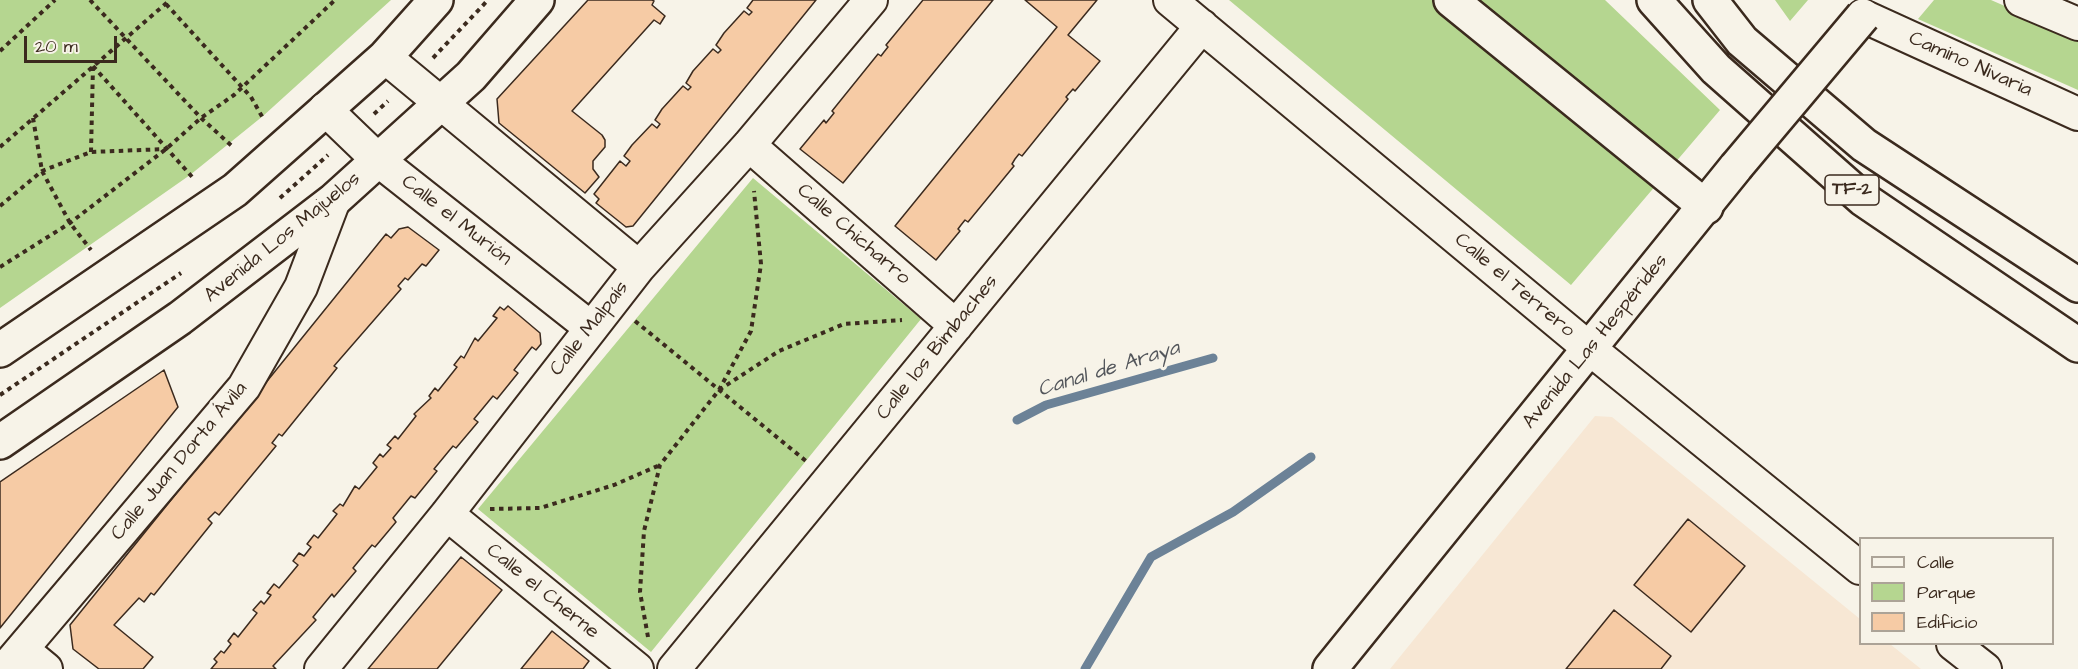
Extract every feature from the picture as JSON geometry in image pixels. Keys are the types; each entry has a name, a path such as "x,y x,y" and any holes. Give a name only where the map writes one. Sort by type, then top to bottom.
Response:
{"main road":[{"path":"0,351 235,190 385,57 436,0"},
{"name":"Avenida Los Majuelos","path":"3,434 180,318 334,200 471,76 537,0"},
{"path":"1451,0 1706,207"},
{"name":"TF-2","path":"1654,0 1716,69 1863,200 2078,345"},
{"name":"TF-2","path":"1710,0 1742,41 1864,145 2078,285"},
{"name":"Avenida Las Hespérides","path":"1330,669 1706,207 1736,167 1869,8"}],"street":[{"name":"Calle Malpaís","path":"321,669 447,514 639,267 749,145 872,0"},
{"name":"Calle el Terrero","path":"1170,0 1590,349 1859,567"},
{"path":"2021,0 2078,24"},
{"name":"Camino Nivaria","path":"1869,8 2078,114"},
{"name":"Calle los Bimbaches","path":"674,669 1202,26"},
{"path":"385,57 639,267"},
{"name":"Calle el Murión","path":"325,109 378,160 591,328"},
{"name":"Calle Chicharro","path":"749,145 956,326"},
{"name":"Calle Juan Dorta Ávila","path":"24,663 244,387 301,287 334,200"},
{"name":"Calle el Cherne","path":"447,514 643,655"},
{"path":"1954,645 1985,669"}],"path":[{"path":"0,51 55,0"},
{"path":"90,0 201,118 233,147"},
{"path":"0,267 70,223 166,149 201,118 242,87 335,0"},
{"path":"0,147 168,2 251,97 266,124"},
{"path":"93,66 195,179"},
{"path":"92,152 93,66"},
{"path":"33,118 42,171 70,223 92,250"},
{"path":"0,206 42,171 92,152 166,149"},
{"path":"643,655 640,592 644,531 660,465 719,390 751,331 761,264 754,189"},
{"path":"719,390 779,351 844,324 910,320"},
{"path":"634,321 806,461"},
{"path":"488,509 540,508 614,485 660,465"}],"shaded area":[{"path":"1595,416 1612,417 1859,618 1859,645 1891,645 1921,669 1390,669"}],"green space":[{"path":"0,0 391,0 263,116 190,175 0,308"},
{"path":"1229,0 1605,0 1720,110 1571,285"},
{"path":"1775,0 1808,0 1790,21"},
{"path":"1934,0 1991,0 2078,38 2078,90 1918,19"},
{"path":"753,178 921,319 651,652 478,509"}],"building":[{"path":"588,0 652,0 654,1 652,5 665,16 660,24 654,20 572,111 605,140 605,147 593,161 593,169 599,177 585,193 499,123 497,99"},
{"path":"753,0 816,0 633,226 626,227 596,203 599,199 594,194 620,161 626,166 630,161 624,156 652,124 657,128 660,124 655,120 662,109 683,86 688,90 691,87 686,83 693,71 713,49 718,53 721,50 716,45 744,11 749,15 752,12 747,8"},
{"path":"923,0 993,0 843,183 800,149 824,120 826,123 834,113 832,111 878,54 881,56 888,47 886,45"},
{"path":"1025,0 1097,0 1068,35 1100,61 1075,91 1073,89 1066,97 1068,99 1022,156 1019,154 1012,164 1014,166 968,222 965,220 958,229 960,231 936,260 895,226 1057,27"},
{"path":"408,227 439,250 426,266 422,264 408,280 405,278 398,286 401,289 334,366 337,368 282,436 279,434 272,443 276,446 219,515 215,512 208,519 212,523 154,595 151,593 144,602 139,598 114,625 153,657 143,669 99,669 73,649 70,625 386,234 391,238 399,229"},
{"path":"508,306 540,333 541,344 536,350 532,347 514,370 518,373 497,399 493,396 474,419 478,422 456,448 453,446 434,469 437,471 415,498 411,496 393,518 396,522 375,547 372,545 353,568 356,571 334,597 332,594 313,617 316,620 273,666 276,669 211,669 217,662 214,659 221,651 224,653 231,644 228,641 234,633 238,637 257,613 253,610 261,601 264,604 271,595 267,593 274,584 279,588 298,565 293,561 299,553 304,556 311,547 307,544 314,535 318,538 337,514 333,511 340,504 343,506 355,486 359,489 377,467 373,463 380,454 383,457 391,448 387,445 395,436 398,439 416,416 414,414 431,398 429,396 435,388 438,391 457,367 454,365 461,356 464,358 475,338 478,341 497,318 493,316 500,307 504,310"},
{"path":"164,370 178,407 0,628 0,482"},
{"path":"1688,519 1745,566 1691,632 1634,585"},
{"path":"461,557 502,590 437,669 368,669"},
{"path":"1614,610 1671,656 1661,669 1566,669"},
{"path":"552,631 589,661 583,669 521,669"}],"waterway":[{"name":"Canal de Araya","path":"1017,420 1046,405 1213,358"},
{"path":"1085,669 1151,557 1233,512 1311,457"}]}
